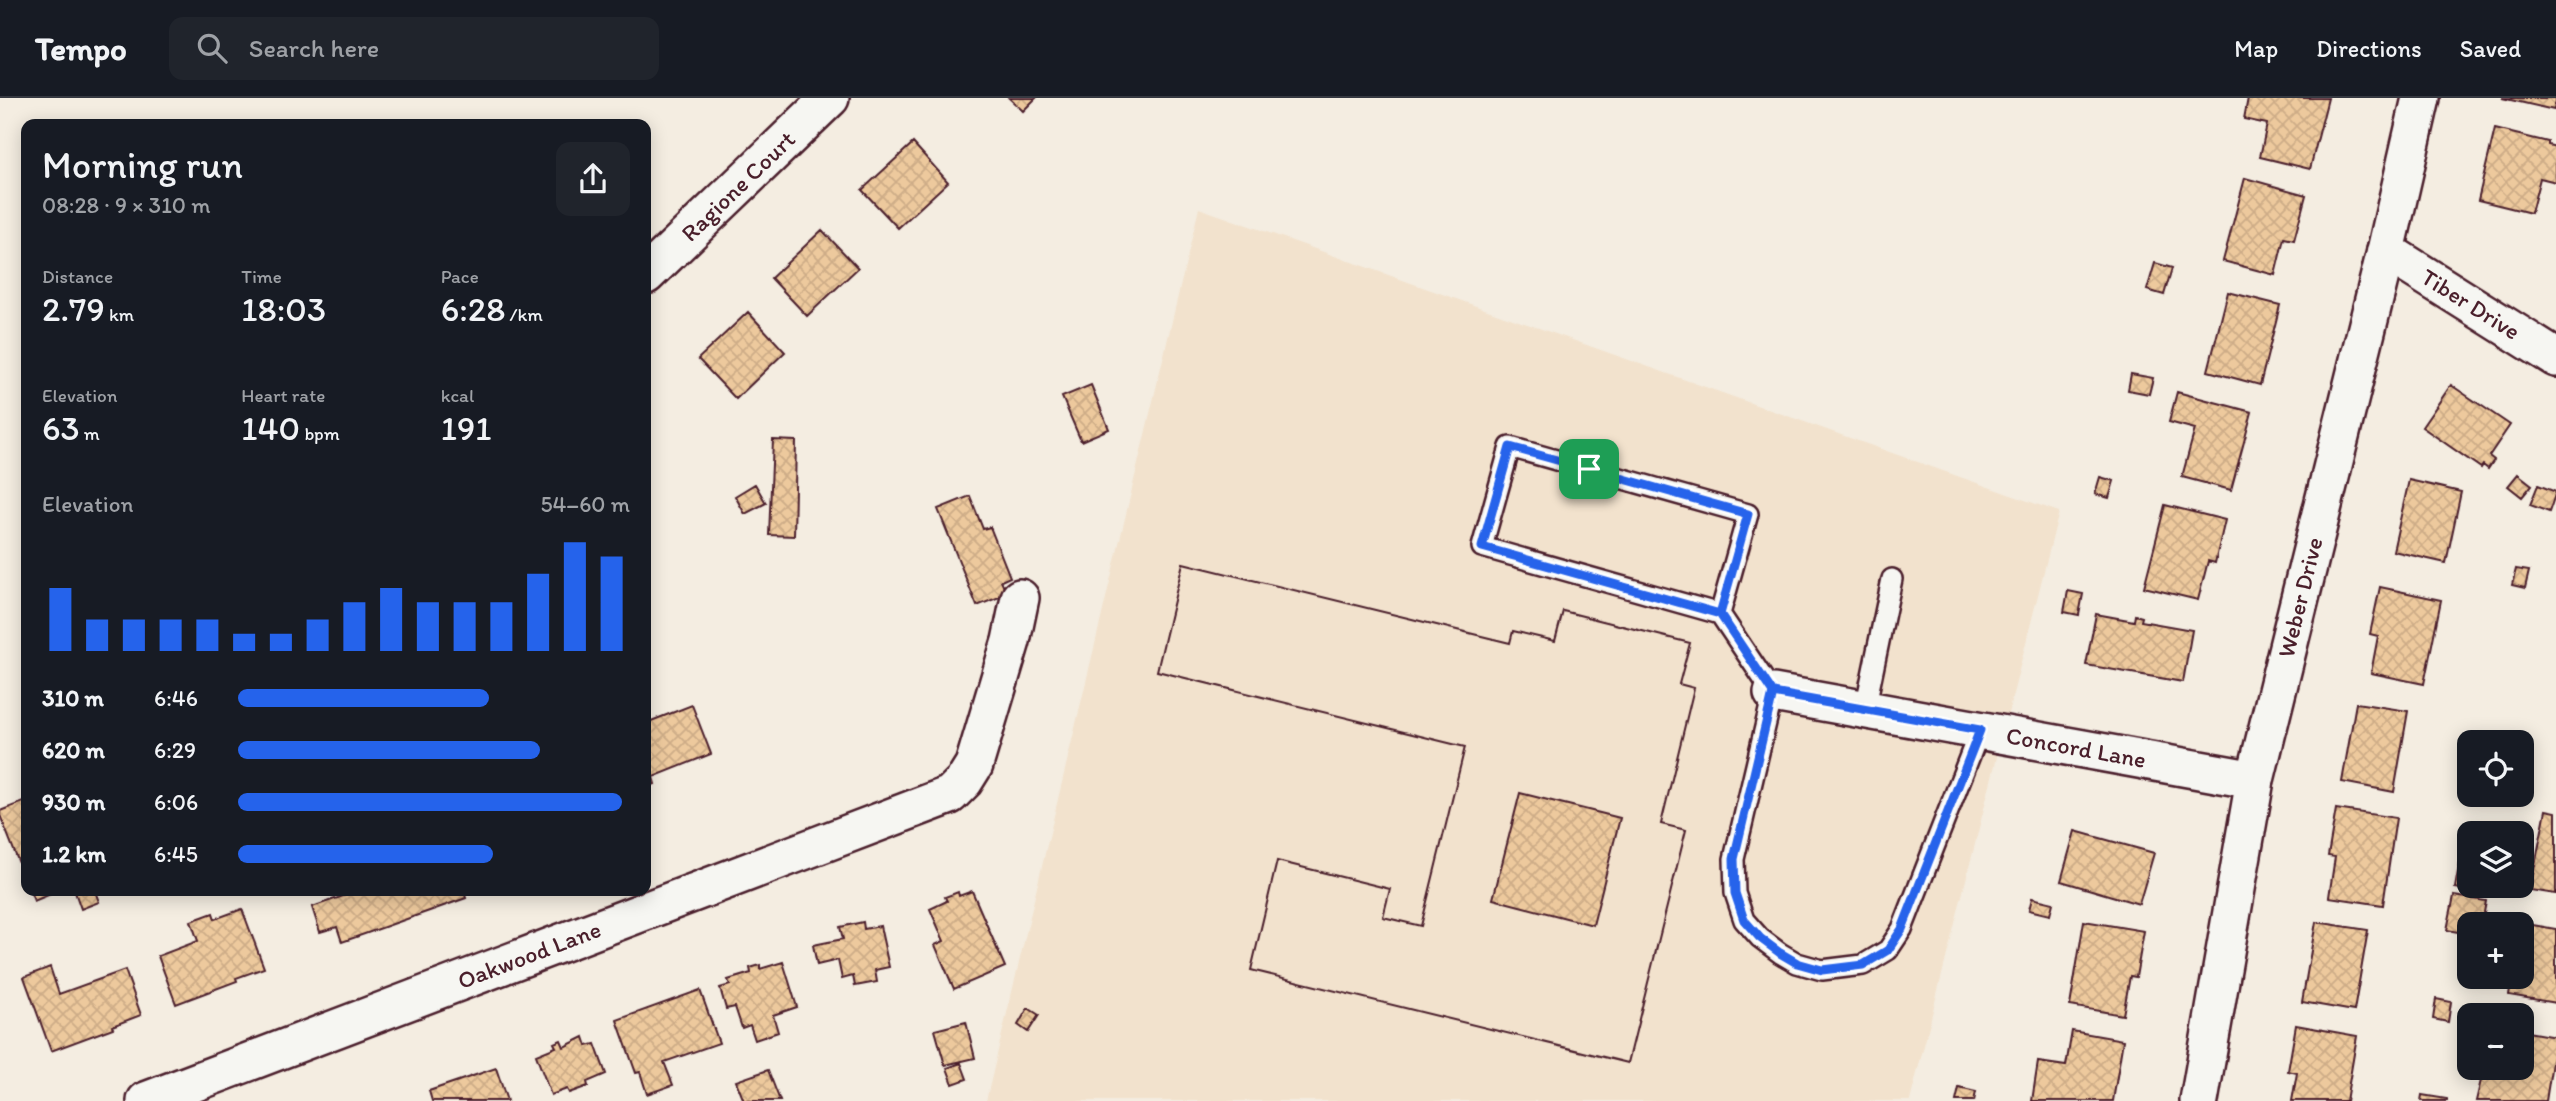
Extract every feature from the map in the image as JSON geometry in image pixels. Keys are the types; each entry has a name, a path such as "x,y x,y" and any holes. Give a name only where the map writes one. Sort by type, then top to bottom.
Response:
{"street":[{"name":"Ragione Court","path":"651,270 830,98"},
{"name":"Weber Drive","path":"2199,1101 2255,779 2386,251 2421,98"},
{"name":"Tiber Drive","path":"2386,251 2556,358"},
{"name":"Oakwood Lane","path":"146,1101 950,795 964,781 974,765 1011,641 1020,598"},
{"name":"Concord Lane","path":"1773,693 2255,779"}],"lane":[{"path":"1720,614 1748,514 1510,447 1482,547 1720,614 1773,693 1734,859 1735,893 1744,920 1760,938 1797,963 1822,970 1863,965 1888,950 1902,929 1980,730"},
{"path":"1865,709 1892,579"}],"shaded area":[{"path":"1199,208 2059,512 1910,1101 986,1101"}],"building":[{"path":"1009,98 1036,98 1023,111"},
{"path":"2248,98 2328,98 2310,169 2260,157 2267,124 2244,119"},
{"path":"2502,98 2556,98 2556,101 2554,110"},
{"path":"2495,129 2548,142 2548,145 2556,147 2556,182 2540,178 2531,213 2478,200"},
{"path":"913,143 948,182 898,228 862,190"},
{"path":"2245,178 2306,195 2294,240 2284,238 2275,275 2223,261"},
{"path":"822,230 858,268 807,316 771,278"},
{"path":"2155,263 2172,268 2164,295 2147,290"},
{"path":"2228,292 2280,305 2260,385 2208,371"},
{"path":"748,312 785,352 736,399 698,359"},
{"path":"2131,374 2153,378 2149,394 2128,390"},
{"path":"1091,385 1109,429 1081,441 1062,397"},
{"path":"2451,385 2510,425 2489,456 2494,460 2488,469 2483,465 2481,468 2422,427"},
{"path":"2177,392 2252,412 2231,490 2182,477 2195,429 2169,422"},
{"path":"773,440 796,441 794,536 769,535"},
{"path":"2518,474 2532,485 2522,497 2508,486"},
{"path":"2100,477 2114,481 2109,498 2095,494"},
{"path":"2409,480 2461,492 2446,563 2393,551"},
{"path":"755,484 766,503 745,514 735,496"},
{"path":"2538,485 2556,492 2549,512 2530,505"},
{"path":"970,496 983,529 990,527 1010,577 1001,581 1007,594 977,606 938,509"},
{"path":"2165,505 2225,520 2215,563 2208,561 2198,600 2144,587"},
{"path":"1183,563 1510,643 1513,631 1555,641 1563,611 1690,643 1679,684 1694,688 1661,824 1686,830 1628,1063 1251,970 1277,861 1390,889 1383,917 1421,926 1465,747 1157,671","holes":["1520,793 1620,818 1593,925 1493,899"]},
{"path":"1183,563 1510,643 1513,631 1555,641 1563,611 1690,643 1679,684 1694,688 1661,824 1686,830 1628,1063 1251,970 1277,861 1390,889 1383,917 1421,926 1465,747 1157,671"},
{"path":"2516,569 2529,571 2525,588 2512,585"},
{"path":"2380,587 2441,600 2424,684 2371,673 2378,636 2370,634"},
{"path":"2068,591 2083,594 2079,615 2064,612"},
{"path":"2096,614 2134,621 2135,615 2142,617 2141,621 2192,630 2183,682 2086,665"},
{"path":"2356,703 2408,711 2394,792 2342,782"},
{"path":"692,705 711,754 653,777 655,784 651,785 651,721"},
{"path":"21,803 21,868 0,815 0,811"},
{"path":"2336,809 2396,818 2383,905 2329,897 2335,857 2328,856"},
{"path":"2546,810 2556,812 2556,894 2534,891 2534,870"},
{"path":"2075,831 2154,853 2139,904 2061,881"},
{"path":"972,891 1005,967 954,989 935,945 944,941 930,909 947,901 945,897"},
{"path":"32,896 46,896 34,901"},
{"path":"76,896 97,896 99,902 81,909"},
{"path":"343,896 466,898 342,942 337,927 320,932 312,907"},
{"path":"2454,896 2486,901 2484,912 2457,912 2457,932 2447,930"},
{"path":"2032,898 2053,903 2050,915 2029,910"},
{"path":"242,909 264,968 176,1004 158,956 198,941 191,921 213,913 215,919"},
{"path":"2084,921 2144,931 2136,977 2130,976 2123,1015 2070,1006"},
{"path":"863,922 864,929 880,926 889,967 875,970 877,982 855,986 853,976 842,979 838,960 817,965 813,945 843,939 840,927"},
{"path":"2316,922 2368,930 2354,1011 2302,1002"},
{"path":"2534,925 2556,929 2556,1003 2509,995 2510,989 2534,989"},
{"path":"783,962 797,1007 773,1015 778,1032 755,1040 750,1025 742,1028 735,1007 726,1009 720,988 730,985 728,980 751,973 750,968 760,965 760,969"},
{"path":"50,967 59,994 125,970 141,1015 51,1051 24,977"},
{"path":"700,990 719,1043 664,1062 673,1085 647,1094 640,1072 636,1073 617,1020"},
{"path":"2436,999 2451,1002 2448,1022 2433,1019"},
{"path":"1028,1008 1039,1015 1028,1032 1018,1025"},
{"path":"966,1022 975,1058 945,1065 935,1030"},
{"path":"2296,1025 2357,1036 2346,1101 2292,1101 2297,1073 2288,1071"},
{"path":"2072,1031 2123,1040 2113,1101 2032,1101 2038,1062 2066,1066"},
{"path":"2534,1033 2556,1037 2546,1101 2476,1101 2481,1080 2534,1080"},
{"path":"584,1037 587,1046 595,1044 606,1074 587,1082 588,1086 569,1093 567,1089 551,1095 536,1055 556,1047 554,1043 561,1040 564,1047"},
{"path":"961,1063 967,1079 953,1084 947,1068"},
{"path":"496,1068 507,1101 432,1101 429,1091"},
{"path":"768,1070 780,1101 744,1101 736,1081"},
{"path":"1959,1088 1976,1092 1974,1101 1956,1101"},
{"path":"2422,1095 2447,1099 2447,1101 2421,1101"}],"route":[{"path":"1589,469 1510,447 1482,547 1720,614 1773,693 1980,730 1902,929 1888,950 1863,965 1822,970 1797,963 1760,938 1744,920 1735,893 1734,859 1773,693 1720,614 1748,514 1589,469"}]}
